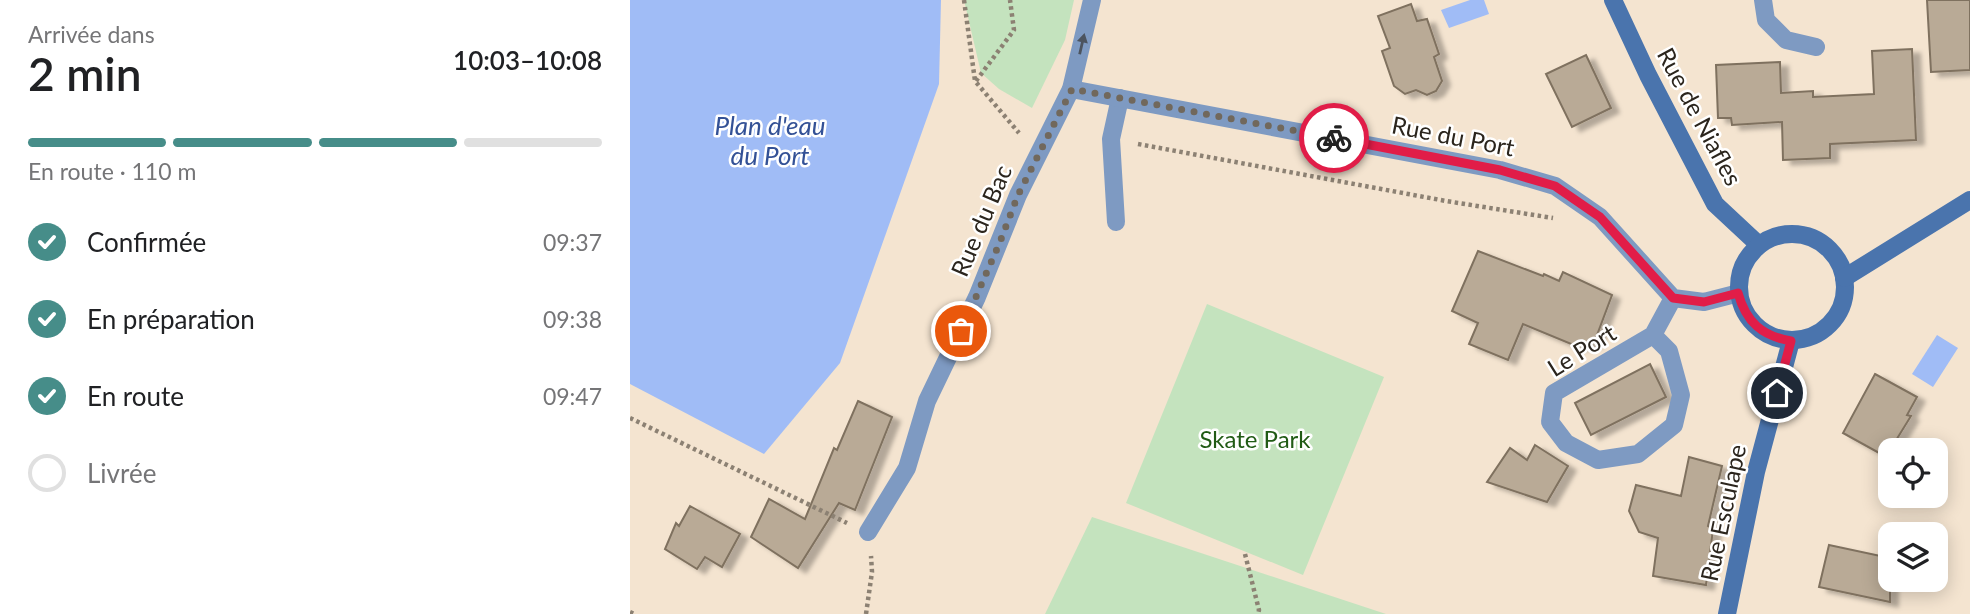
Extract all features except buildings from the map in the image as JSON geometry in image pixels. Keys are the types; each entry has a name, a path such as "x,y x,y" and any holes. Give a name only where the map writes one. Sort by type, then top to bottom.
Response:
{"street":[{"name":"Rue du Bac","path":"868,532 907,468 927,401 976,297 1018,195 1072,89 1092,0"},
{"name":"Rue de Niafles","path":"1613,0 1648,75 1715,204 1759,245"},
{"path":"1763,0 1766,20 1786,40 1816,47"},
{"name":"Rue du Port","path":"1072,89 1500,170 1555,186 1600,217 1673,298"},
{"path":"1116,222 1111,139 1120,98"},
{"path":"1844,278 1970,200"},
{"path":"1793,233 1811,237 1826,246 1838,260 1844,278 1845,293 1841,308 1833,321 1821,332 1807,339 1791,341 1762,332 1742,308 1738,293 1740,275 1747,259 1759,245 1775,236 1793,233"},
{"path":"1673,298 1704,302 1738,293"},
{"name":"Le Port","path":"1653,335 1669,351 1681,395 1674,425 1638,454 1598,460 1566,443 1550,422 1554,393 1653,335 1673,298"},
{"name":"Rue Esculape","path":"1727,614 1756,472 1791,341"}],"path":[{"path":"964,0 975,81 1038,155"},
{"path":"975,81 1014,30 1010,0"},
{"path":"1111,139 1555,219"},
{"path":"630,418 868,532 872,572 866,614"},
{"path":"1245,554 1258,614"}],"green space":[{"path":"964,0 1074,0 1065,40 1032,108 999,89 981,73"},
{"name":"Skate Park","path":"1207,304 1384,377 1303,575 1126,503"},
{"path":"1092,517 1386,614 1045,614"}],"water":[{"name":"Plan d'eau du Port","path":"630,0 941,0 939,84 840,363 764,454 630,384"},
{"path":"1470,0 1484,0 1489,14 1449,28 1441,10"},
{"path":"1937,335 1958,348 1933,387 1912,374"}],"way so far":[{"path":"961,331 1018,195 1072,89 1334,138"}],"route":[{"path":"1334,138 1500,170 1555,186 1600,217 1673,298 1704,302 1738,293 1742,308 1762,332 1791,341 1777,393"}]}
